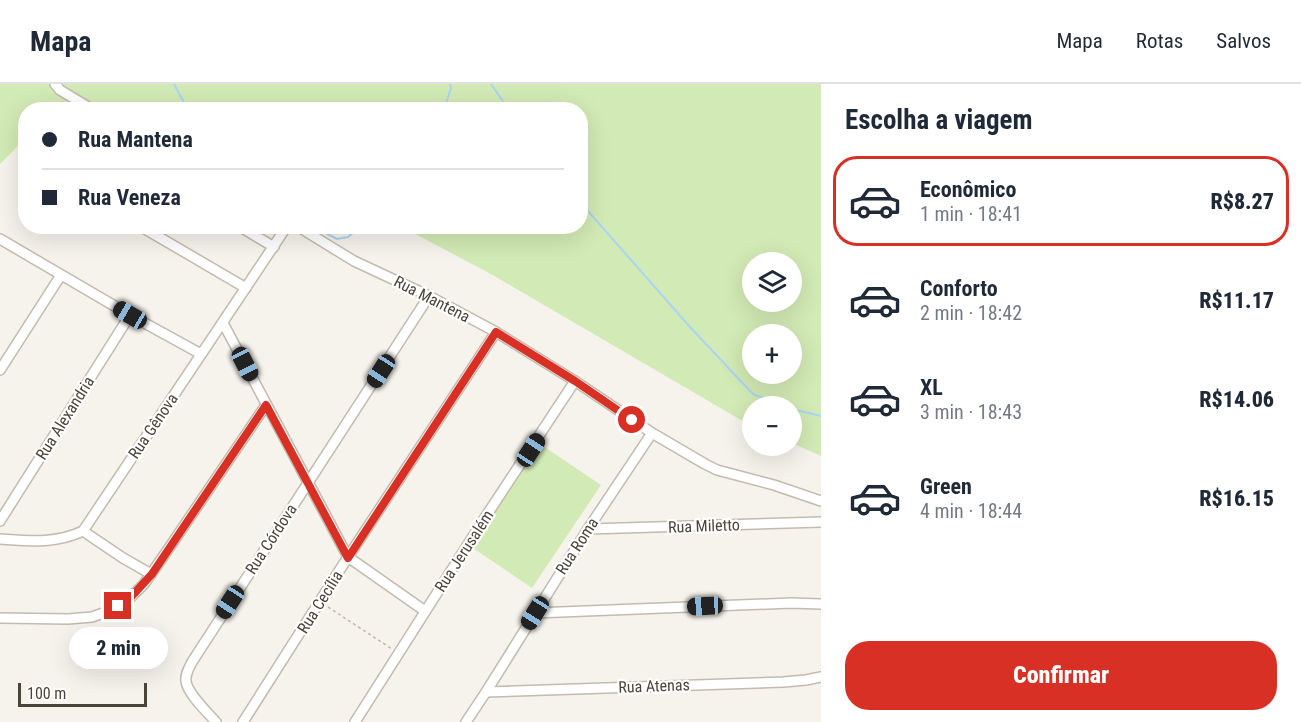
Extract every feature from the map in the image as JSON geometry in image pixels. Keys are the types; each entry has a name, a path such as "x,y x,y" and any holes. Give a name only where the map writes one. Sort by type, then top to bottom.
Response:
{"street":[{"path":"55,84 60,90 80,102"},
{"path":"154,234 246,288"},
{"path":"252,234 274,247"},
{"name":"Rua Gênova","path":"83,531 282,234"},
{"name":"Rua Mantena","path":"310,234 354,261 496,332 575,381 652,433 705,464 717,470 774,485 821,501"},
{"path":"0,239 201,354"},
{"path":"0,370 61,275"},
{"name":"Rua Córdova","path":"216,722 190,691 185,678 187,671 429,297"},
{"name":"Rua Alexandria","path":"0,521 130,315"},
{"path":"224,323 348,558 425,611"},
{"name":"Rua Cecília","path":"243,722 496,332"},
{"name":"Rua Jerusalém","path":"356,722 425,611 575,381"},
{"path":"0,618 68,619 92,616 109,611 131,597 152,574 266,405"},
{"name":"Rua Roma","path":"466,722 588,529 652,433"},
{"name":"Rua Miletto","path":"588,529 821,522"},
{"path":"0,538 55,540 83,531 152,574"},
{"path":"535,613 791,603 821,604"},
{"name":"Rua Atenas","path":"486,692 783,682 821,677"}],"path":[{"path":"320,602 399,653"}],"green space":[{"path":"0,84 821,84 821,456 802,447 802,396 742,396 742,421 489,273 415,234 588,234 588,102 18,102 18,146 0,164"},
{"path":"540,444 601,485 532,588 470,546"}],"waterway":[{"path":"174,84 184,102"},
{"path":"447,102 450,84"},
{"path":"491,84 503,102"},
{"path":"588,211 690,327 751,392 758,396"},
{"path":"327,234 337,239 352,234"},
{"path":"802,411 821,416"}],"route":[{"path":"118,606 131,597 152,574 266,405 348,558 496,332 632,420"}]}
